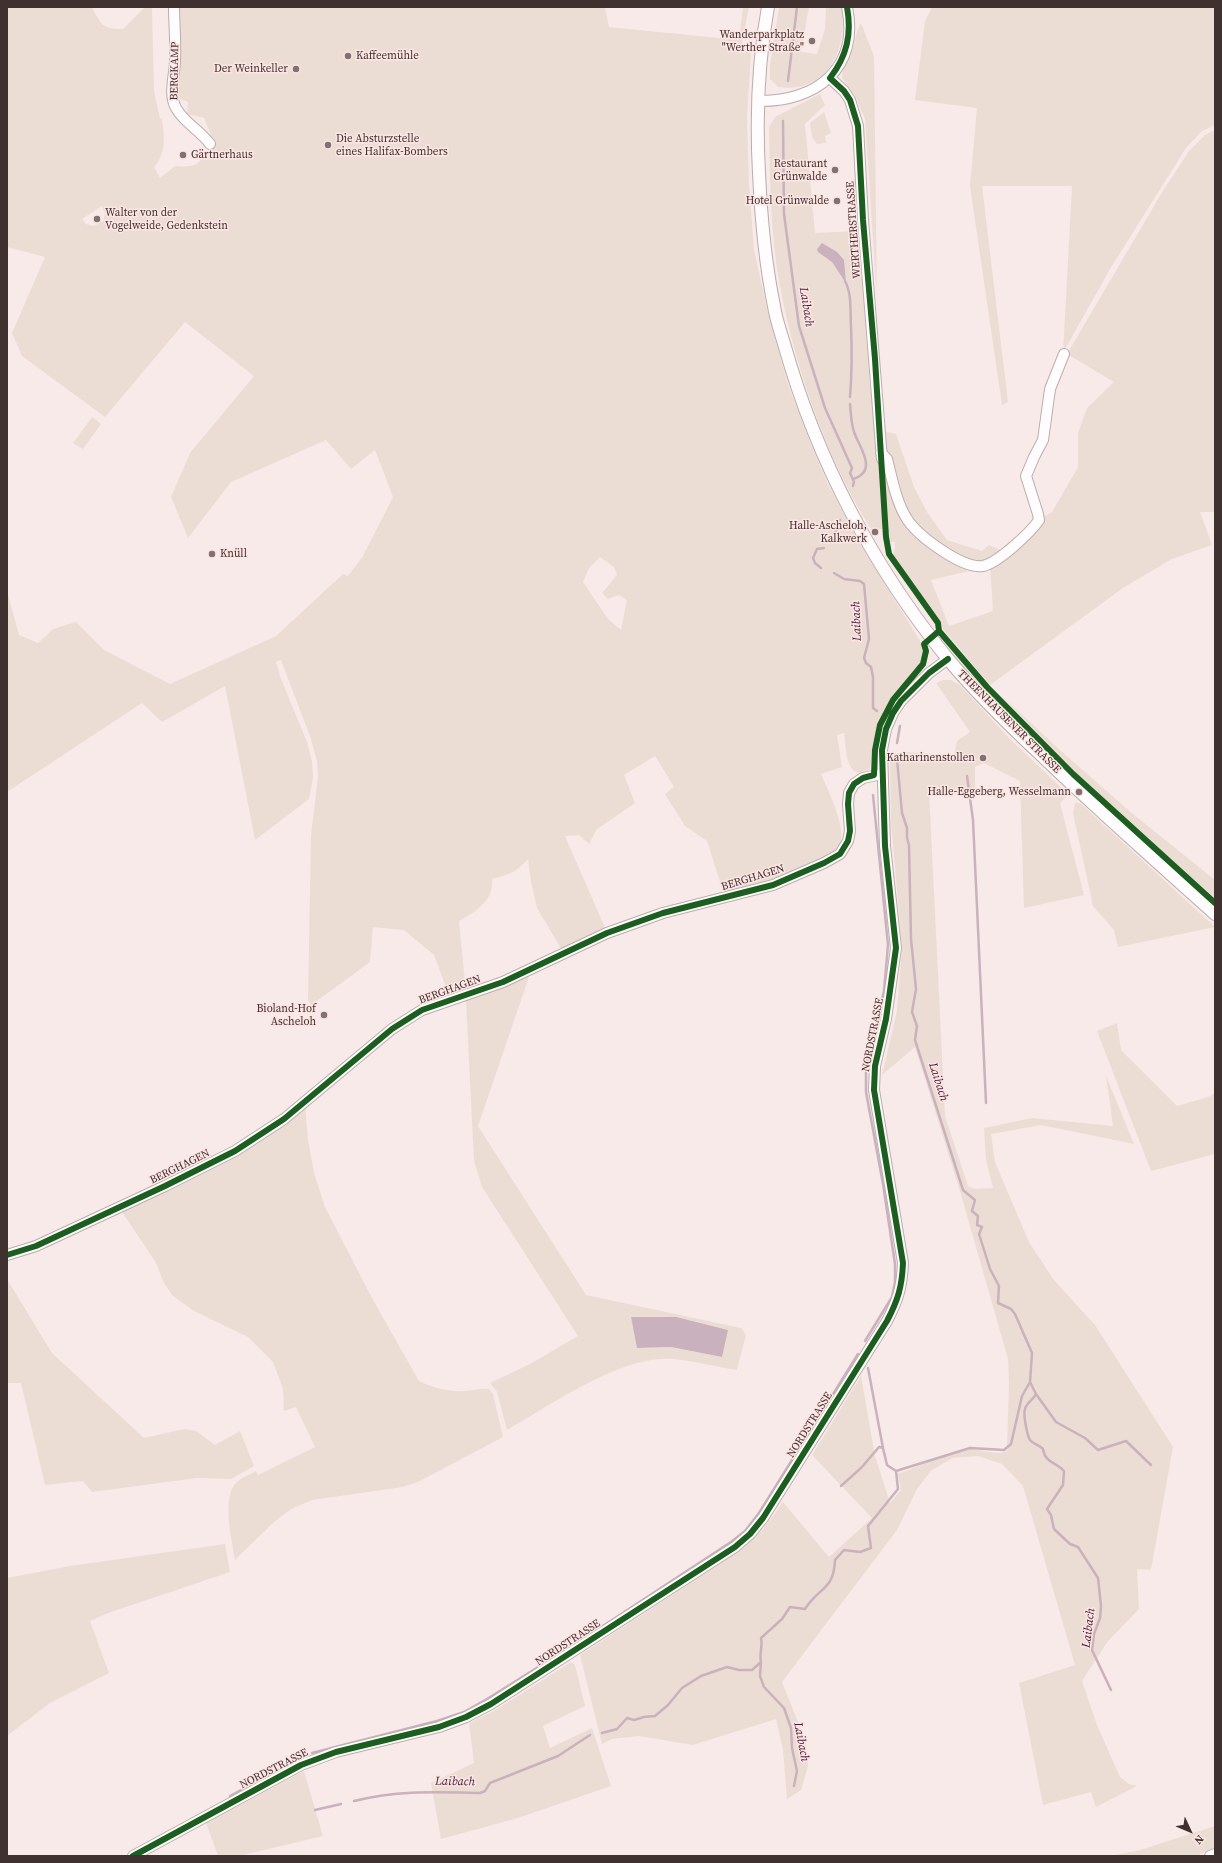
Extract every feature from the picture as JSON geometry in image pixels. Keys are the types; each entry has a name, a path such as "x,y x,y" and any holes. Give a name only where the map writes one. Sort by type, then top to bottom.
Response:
{"main road":[{"name":"THEENHAUSENER STRASSE","path":"768,7 758,101 758,158 766,261 774,308 793,377 833,478 875,556 905,602 948,659 994,709 1079,792 1215,914"}],"street":[{"name":"BERGKAMP","path":"174,7 175,61 172,88 174,104 182,116 200,131 210,144"},
{"path":"758,101 770,101 797,97 809,93 830,78 846,52 850,36 847,7"},
{"name":"WERTHERSTRASSE","path":"830,78 844,91 850,100 858,126 862,220 882,465"},
{"name":"WERTHERSTRASSE","path":"881,453 887,459 902,510 914,528 950,556 975,566 983,566 991,563 1022,539 1039,520 1026,476 1034,456 1043,440 1050,389 1064,354"},
{"name":"NORDSTRASSE","path":"134,1856 218,1809 313,1760 336,1752 439,1727 466,1717 491,1704 735,1547 750,1534 763,1518 887,1321 898,1299 902,1282 902,1263 874,1090 875,1066 886,1019 896,948 885,846 882,750 886,729 893,713 901,701 929,673 948,659"},
{"name":"BERGHAGEN","path":"7,1255 36,1246 165,1186 235,1151 284,1119 392,1029 422,1010 504,982 607,933 663,913 773,885 824,863 840,854 848,841 850,831 848,804 849,793 854,784 863,778 882,774"},
{"path":"1210,1856 1215,1854"}],"shaded area":[{"path":"7,7 92,7 103,25 116,29 123,29 145,7 152,7 154,91 160,119 162,118 164,138 161,156 154,167 160,178 175,166 192,166 196,164 216,147 204,118 187,114 188,102 179,98 178,7 605,7 609,27 739,40 743,7 749,7 742,43 751,54 747,117 749,184 754,250 768,313 788,384 827,482 856,537 920,641 923,652 921,662 890,699 878,723 870,769 859,773 854,771 847,756 844,733 837,735 842,767 821,774 838,815 841,839 838,848 830,856 802,869 766,882 724,894 707,841 685,826 665,794 674,787 655,756 624,775 635,803 596,830 589,844 579,835 565,836 606,930 562,950 537,908 531,882 528,859 512,872 492,879 492,887 487,899 477,910 459,921 466,993 450,998 434,955 404,930 373,927 370,962 312,1006 308,1000 311,835 318,777 317,761 311,739 281,660 276,662 281,679 307,742 312,761 313,778 309,799 255,840 225,686 162,722 142,703 7,792 7,591 19,635 38,643 53,629 76,622 104,650 170,684 276,636 343,574 348,576 363,556 393,497 375,450 351,469 326,440 231,482 188,538 171,497 190,453 254,376 185,322 105,417 22,356 12,333 45,257 7,247","holes":["102,206 105,214 103,221 94,226 86,224 82,219","600,557 614,567 617,575 602,593 608,599 619,595 627,600 621,630 608,619 583,582 589,568"]},
{"path":"779,7 809,7 801,52 817,54 825,29 826,7 842,7 843,23 837,53 831,66 810,84 795,87 778,87 770,79 770,66"},
{"path":"932,7 1215,7 1215,125 1202,131 1186,148 1110,269 1063,353 1072,186 982,186 1008,402 1002,405 970,186 977,108 915,100 925,21"},
{"path":"861,23 874,56 877,299 865,119 855,96 842,78 843,71 852,51"},
{"path":"820,94 825,105 805,124 815,233 858,231 870,387 876,433 888,432 896,434 914,487 927,512 947,540 982,551 989,545 1003,551 1042,518 1052,512 1078,467 1078,433 1087,408 1114,382 1067,354 1161,194 1189,151 1205,135 1215,130 1215,512 1200,512 1212,545 1172,559 1123,588 990,685 943,629 941,622 893,556 895,542 890,542 889,532 882,529 871,529 838,469 824,437 791,336 777,269 773,234 769,127 775,117","holes":["990,566 993,611 949,626 931,580"]},
{"path":"824,112 831,133 825,136 826,143 817,144 812,137 810,123"},
{"path":"822,243 837,252 844,260 846,283 832,262 818,252 817,249"},
{"path":"92,417 101,424 83,449 73,443"},
{"path":"943,680 951,680 960,685 1009,738 1066,792 1066,797 1060,803 1084,895 1024,908 1020,781 984,763 975,767 975,794 929,791 945,1116 968,1186 975,1189 993,1188 986,1160 984,1128 1032,1118 1113,1126 1106,1076 1134,1144 1041,1125 991,1134 995,1162 1029,1242 1053,1279 1095,1325 1173,1447 1151,1570 1137,1569 1139,1609 1108,1641 1082,1681 1097,1725 1120,1777 1129,1784 1137,1786 1096,1807 1091,1792 1043,1805 1019,1683 1075,1665 1023,1486 1002,1464 978,1456 952,1458 931,1471 917,1489 897,1530 782,1682 806,1742 808,1766 801,1790 787,1799 783,1750 776,1719 693,1745 639,1736 612,1739 602,1744 580,1655 738,1552 763,1528 783,1502 829,1557 872,1518 812,1455 861,1376 875,1456 890,1503 901,1490 898,1474 964,1450 976,1449 1000,1453 1008,1450 1008,1359 960,1191 915,1047 882,1075 897,1011 902,947 891,823 890,755 906,752 954,755 957,741 970,732 936,683"},
{"path":"1000,694 1061,751 1133,814 1215,880 1215,898 1087,784"},
{"path":"1075,803 1080,803 1215,927 1118,947 1114,930 1093,906 1073,813"},
{"path":"530,974 478,1126 586,1295 741,1328 746,1335 737,1370 674,1359 654,1360 632,1364 588,1383 565,1395 507,1430 497,1392 490,1383 530,1364 578,1336 482,1187 474,1161 466,1000","holes":["631,1317 722,1357 671,1347 638,1348"]},
{"path":"1117,1023 1121,1050 1177,1106 1208,1097 1215,1093 1215,1154 1151,1171 1097,1031"},
{"path":"305,1105 308,1140 314,1173 325,1207 372,1298 419,1381 436,1388 454,1391 489,1389 493,1394 503,1437 418,1482 403,1487 312,1500 291,1509 274,1522 235,1560 228,1511 231,1491 235,1484 242,1478 256,1471 258,1475 315,1447 296,1407 284,1411 283,1389 273,1362 248,1337 194,1311 173,1296 164,1283 155,1261 122,1212"},
{"path":"7,1279 52,1353 144,1438 184,1429 196,1431 215,1445 240,1431 254,1466 231,1479 197,1478 92,1492 83,1481 45,1485 21,1383 7,1383"},
{"path":"631,1317 676,1317 728,1330 722,1357 671,1347 637,1348"},
{"path":"225,1544 230,1572 108,1613 90,1621 109,1673 50,1703 7,1736 7,1578 70,1566"},
{"path":"571,1662 575,1665 585,1706 543,1726 550,1748 592,1728 611,1786 518,1818 441,1839 431,1783 474,1763 469,1723 494,1711"},
{"path":"304,1771 323,1836 239,1856 218,1856 206,1823"},
{"path":"1215,1826 1215,1849 1200,1854 1200,1856 1111,1856 1140,1850"}],"waterway":[{"name":"Laibach","path":"788,81 797,7"},
{"name":"Laibach","path":"783,121 784,214 799,326 825,408 852,468 850,473 854,482 853,486"},
{"path":"845,281 849,291 851,308 852,362 850,397"},
{"path":"850,404 853,429 863,451 866,465 865,470 861,475 853,479"},
{"name":"Laibach","path":"829,542 836,531 840,520"},
{"name":"Laibach","path":"821,568 815,563 813,558 817,549 824,548"},
{"name":"Laibach","path":"834,573 844,579 860,581 864,584 869,639 864,658 866,663 871,667 873,677 873,708 877,711"},
{"name":"Laibach","path":"897,743 900,726"},
{"name":"Laibach","path":"602,1733 617,1729 627,1718 634,1720 655,1716 668,1705 682,1688 701,1676 727,1667 739,1670 752,1670 761,1662 761,1638 782,1619 790,1607 805,1609 815,1596 825,1588 832,1577 835,1560 844,1550 860,1552 871,1548 868,1526 898,1489 896,1471 970,1448 1004,1450 1011,1444 1022,1396 1030,1382 1032,1353 1015,1314 1011,1309 998,1303 999,1286 990,1269 979,1234 982,1227 977,1225 978,1216 972,1211 975,1200 963,1190 915,1040 917,1026 912,1012 916,989 911,939 909,845 907,828 902,813 897,759"},
{"path":"967,776 973,820 986,1103"},
{"path":"865,1341 892,1297 895,1282 895,1264 883,1184 866,1092 866,1066 884,991 888,945 873,795"},
{"path":"574,1645 731,1542 745,1531 759,1513 858,1354"},
{"path":"868,1368 883,1448"},
{"name":"Laibach","path":"1030,1382 1036,1394 1025,1409 1026,1424 1030,1440 1043,1449 1048,1460 1064,1471 1063,1485 1047,1509 1051,1515 1054,1529 1070,1544 1078,1547 1098,1578 1101,1606 1100,1618 1094,1634 1092,1650 1111,1690"},
{"name":"Laibach","path":"1036,1394 1056,1422 1085,1438 1098,1450 1126,1441 1151,1465"},
{"name":"Laibach","path":"841,1486 862,1467 879,1447 883,1448 887,1465 896,1471"},
{"path":"312,1753 437,1721 464,1712 567,1649"},
{"name":"Laibach","path":"761,1662 760,1676 764,1687 784,1708 791,1728 792,1748 797,1771 794,1786"},
{"name":"Laibach","path":"354,1801 370,1797 402,1793 480,1793 485,1791 490,1783 558,1756 590,1735"},
{"path":"230,1796 294,1761"},
{"name":"Laibach","path":"315,1810 341,1804"}],"cycle path":[{"path":"847,7 849,26 847,44 841,61 830,78 844,91 850,100 858,126 863,220 875,359 886,537 889,554 938,623 939,631 987,687 1073,774 1215,903"},
{"path":"7,1255 36,1246 165,1186 235,1151 284,1119 392,1029 422,1010 503,982 607,933 663,913 773,885 824,863 840,854 848,841 850,831 848,804 849,793 854,784 863,778 874,775 875,750 880,725 893,700 923,664 926,651 924,644 939,631"},
{"path":"133,1856 301,1765 336,1752 439,1727 466,1717 491,1704 735,1547 750,1534 763,1518 887,1321 897,1300 902,1279 903,1263 874,1090 875,1066 886,1019 896,948 885,846 882,750 886,729 893,713 901,701 929,673 948,659"}],"place":[{"name":"Wanderparkplatz \"Werther Straße\"","path":"812,41"},
{"name":"Kaffeemühle","path":"348,56"},
{"name":"Der Weinkeller","path":"296,69"},
{"name":"Die Absturzstelle eines Halifax-Bombers","path":"328,145"},
{"name":"Gärtnerhaus","path":"183,155"},
{"name":"Restaurant Grünwalde","path":"835,170"},
{"name":"Hotel Grünwalde","path":"837,201"},
{"name":"Walter von der Vogelweide, Gedenkstein","path":"97,219"},
{"name":"Halle-Ascheloh, Kalkwerk","path":"875,532"},
{"name":"Knüll","path":"212,554"},
{"name":"Katharinenstollen","path":"983,758"},
{"name":"Halle-Eggeberg, Wesselmann","path":"1079,792"},
{"name":"Bioland-Hof Ascheloh","path":"324,1015"}]}
